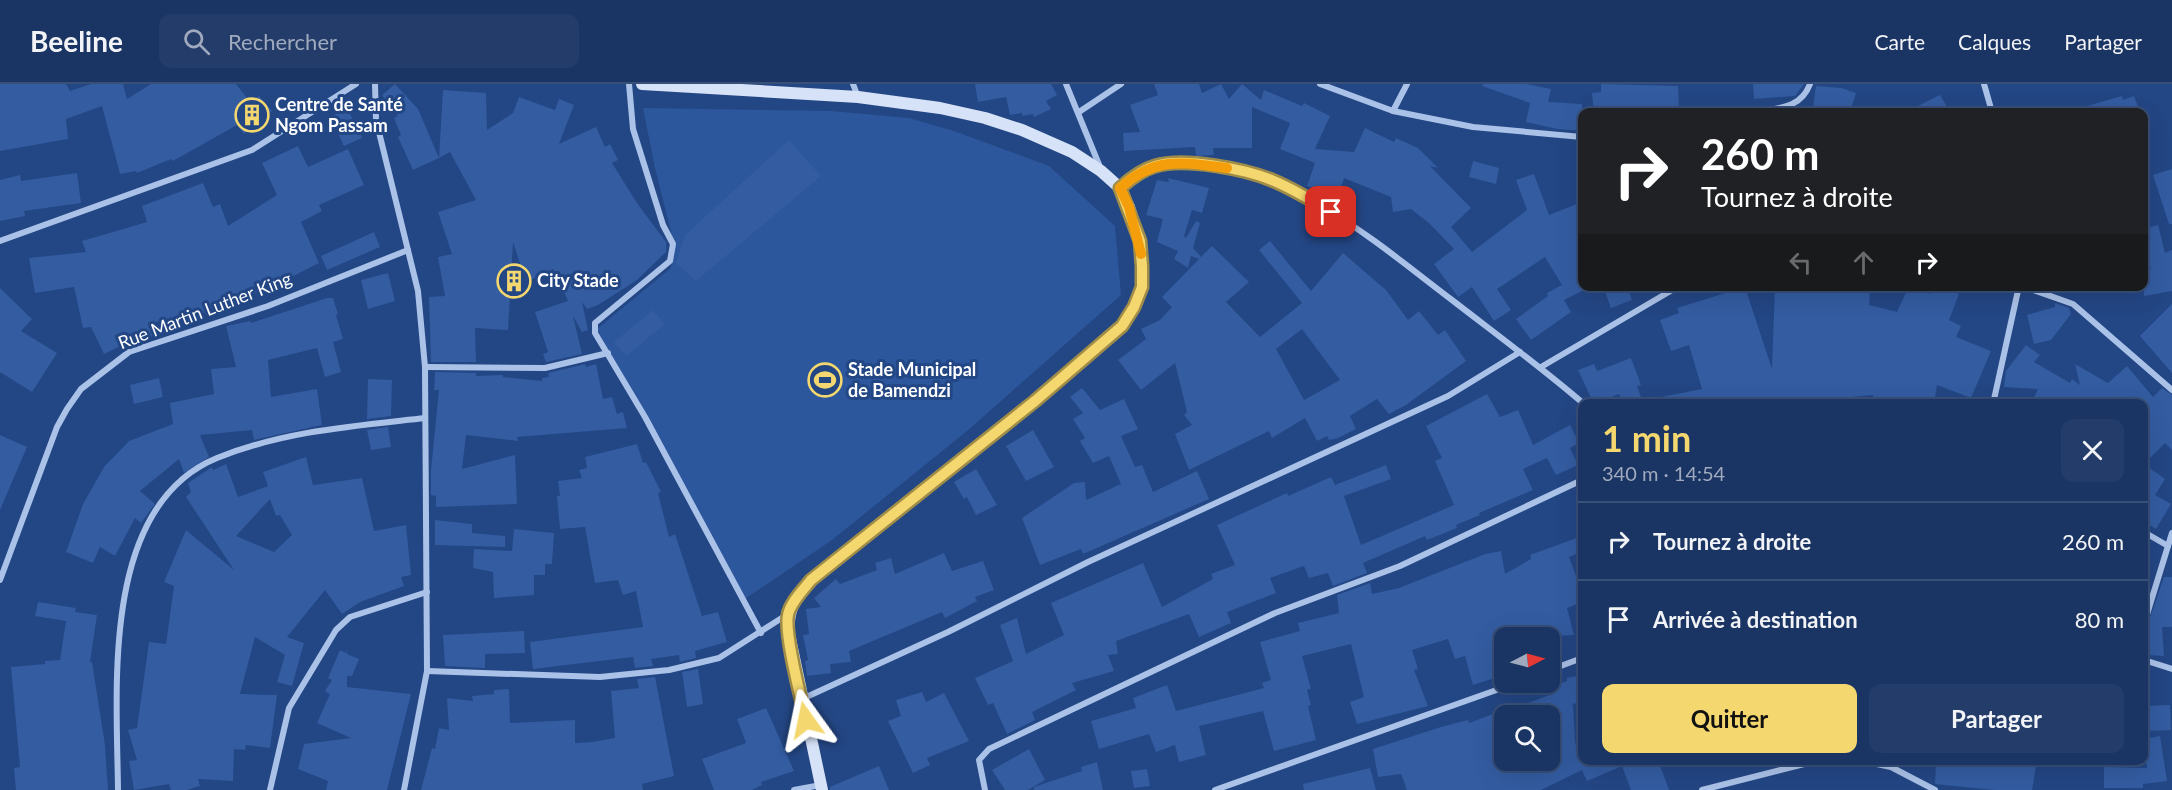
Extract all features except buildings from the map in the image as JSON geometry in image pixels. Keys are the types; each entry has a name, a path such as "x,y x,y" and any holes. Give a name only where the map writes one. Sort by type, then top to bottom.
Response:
{"street":[{"path":"0,241 252,150 356,84"},
{"path":"375,84 376,120 422,315 425,367 424,482 428,671 404,790"},
{"path":"629,84 633,129 663,225 673,244 670,261 595,323 595,333 608,352 761,633"},
{"path":"428,671 600,677 669,670 719,658 788,615 811,580 1035,401 1122,326 1134,307 1142,287 1140,241 1120,188 1101,171 1062,147 1022,130 985,118 940,108 858,97 642,84"},
{"path":"853,84 858,97"},
{"path":"1066,84 1101,171"},
{"path":"1079,112 1121,84"},
{"path":"1320,84 1393,111 1473,127 1578,137"},
{"path":"1393,111 1407,84"},
{"path":"1780,108 1791,106 1801,100 1810,84"},
{"path":"1984,84 1991,108"},
{"path":"1120,188 1135,174 1156,165 1182,163 1228,168 1273,180 1316,202 1376,242 1541,367 1578,399"},
{"name":"Rue Martin Luther King","path":"0,580 57,427 81,389 112,362 129,352 268,306 408,250"},
{"path":"1541,367 1670,291"},
{"path":"1994,399 2020,291"},
{"path":"2035,291 2073,304 2172,390"},
{"path":"425,367 545,368 608,352"},
{"path":"801,699 1237,492 1354,441 1448,396 1520,352"},
{"path":"118,790 120,623 140,542 160,505 180,481 215,459 278,438 322,429 425,418"},
{"path":"985,790 979,760 989,749 1275,613 1400,566 1578,482"},
{"path":"2148,611 2172,533"},
{"path":"2148,534 2168,546"},
{"path":"270,790 289,708 336,630 350,617 427,592"},
{"path":"788,615 789,634 801,699 821,787 794,790"},
{"path":"1560,666 1578,660"},
{"path":"2148,661 2172,669"},
{"path":"1215,790 1494,691"},
{"path":"1702,790 1800,765"},
{"path":"1882,765 1891,767 1935,790"}],"shaded area":[{"name":"Stade Municipal de Bamendzi","path":"643,108 831,111 909,118 954,131 1049,166 1115,226 1121,295 967,431 832,540 742,601 597,329 671,268 674,244"}],"slow traffic":[{"path":"1141,254 1140,241 1120,188 1135,174 1156,165 1182,163 1227,168"}],"place":[{"name":"Centre de Santé Ngom Passam","path":"252,115"},
{"name":"City Stade","path":"514,281"},
{"name":"Stade Municipal de Bamendzi","path":"825,380"}],"route":[{"path":"806,720 789,634 788,615 800,593 811,580 1035,401 1122,326 1134,307 1142,287 1140,241 1120,188 1135,174 1156,165 1182,163 1228,168 1273,180 1331,212"}]}
